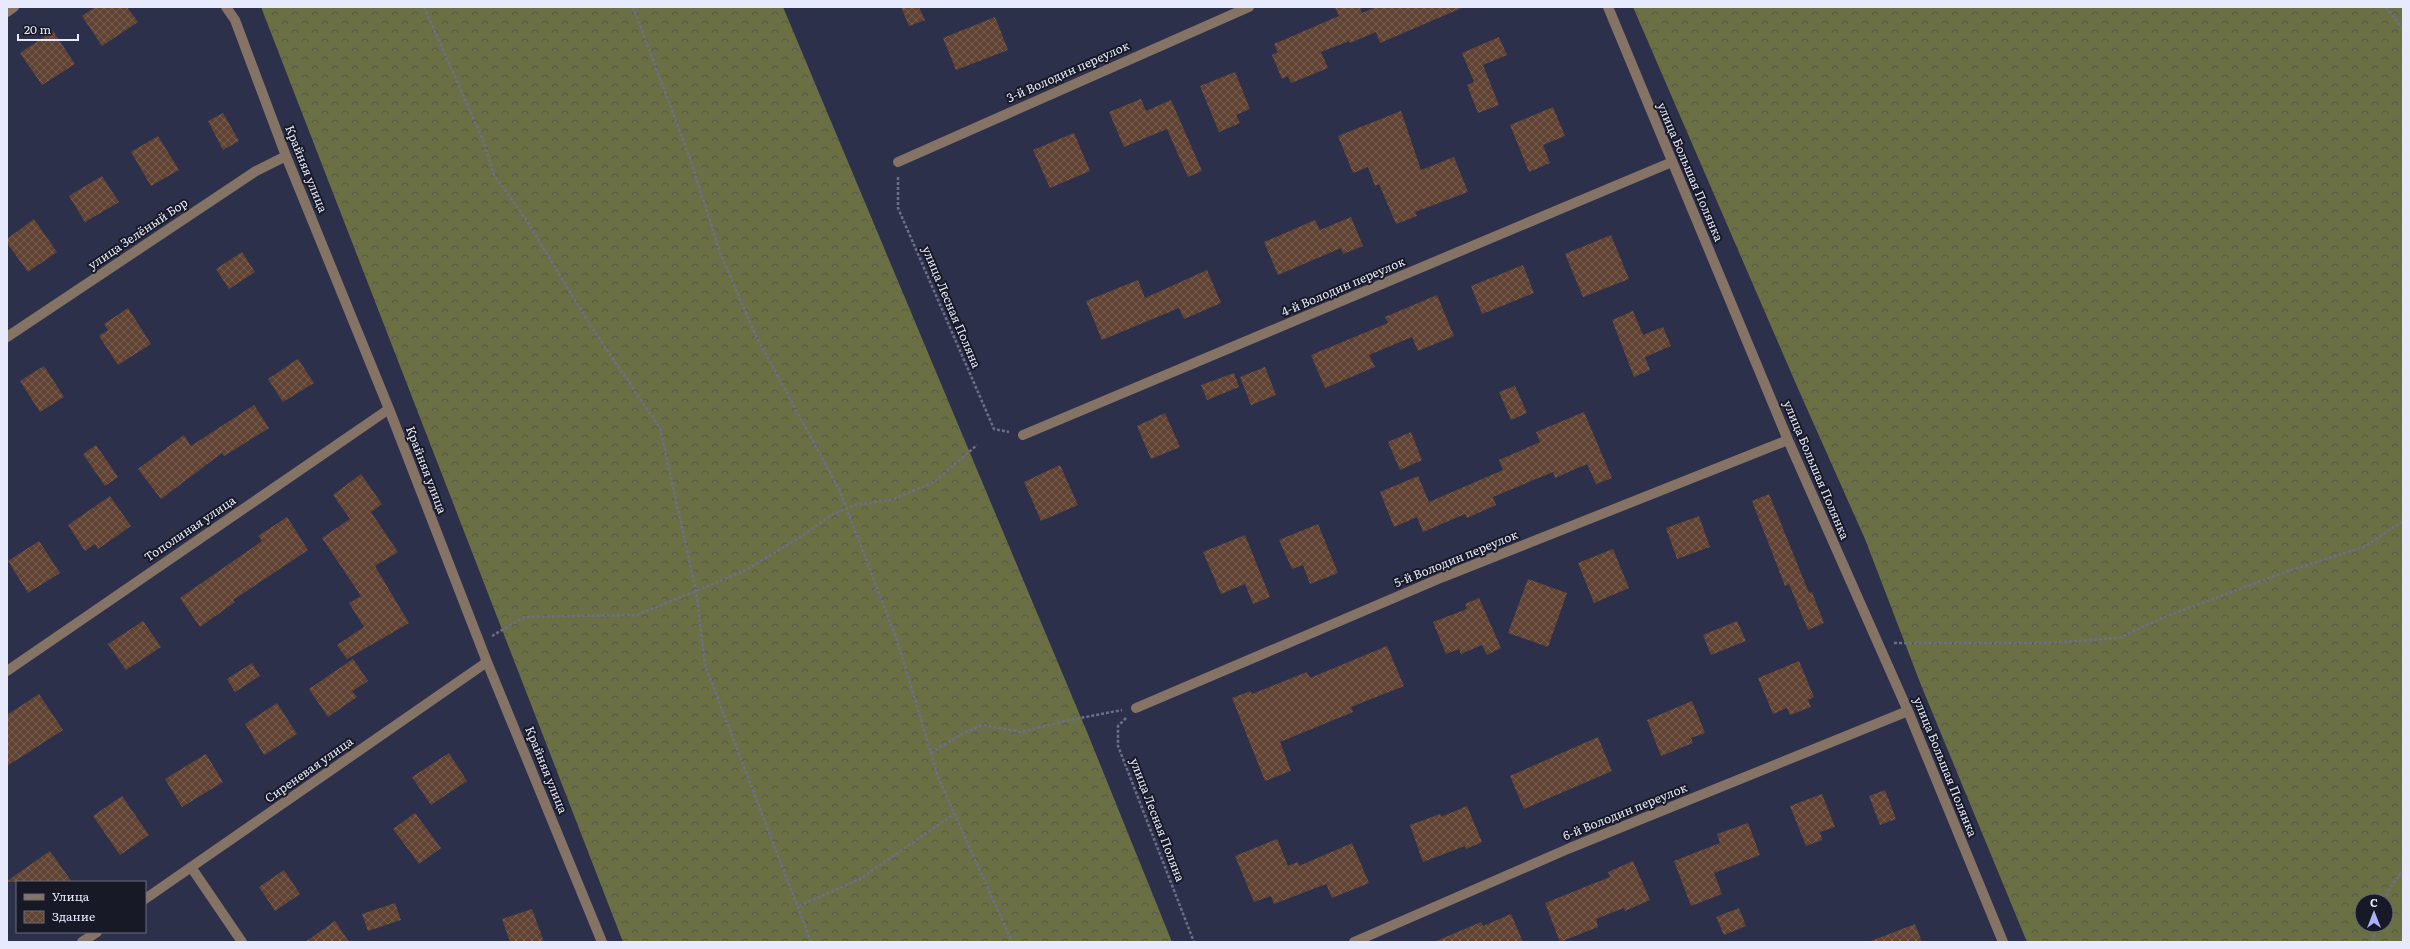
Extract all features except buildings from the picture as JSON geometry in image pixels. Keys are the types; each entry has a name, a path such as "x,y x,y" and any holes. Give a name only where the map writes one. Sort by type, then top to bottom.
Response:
{"street":[{"path":"7,12 14,7"},
{"name":"Крайняя улица","path":"226,7 235,20 286,156 389,409 487,662 602,942"},
{"name":"3-й Володин переулок","path":"898,162 1249,7"},
{"name":"улица Большая Полянка","path":"1608,7 1788,440 1908,711 2002,942"},
{"name":"улица Зелёный Бор","path":"7,337 256,171 286,156"},
{"name":"4-й Володин переулок","path":"1023,435 1672,162"},
{"name":"Тополиная улица","path":"7,671 389,409"},
{"name":"5-й Володин переулок","path":"1136,708 1443,577 1788,440"},
{"name":"Сиреневая улица","path":"146,898 487,662"},
{"name":"6-й Володин переулок","path":"1354,942 1570,848 1908,711"},
{"path":"191,867 242,942"},
{"path":"82,942 95,933"}],"path":[{"path":"424,7 483,140 494,175 525,218 590,325 660,428 696,591 704,665 811,942"},
{"path":"634,7 691,161 722,257 755,334 839,489 897,640 938,777 1012,942"},
{"path":"2386,7 2403,29"},
{"name":"улица Лесная Поляна","path":"898,162 898,208 994,429 1023,435"},
{"path":"480,644 524,617 595,617 637,614 696,591 748,569 805,534 831,515 854,505 891,500 934,482 977,445"},
{"path":"1877,643 2046,642 2120,638 2162,618 2258,582 2364,547 2403,521"},
{"path":"931,754 965,732 983,726 1021,732 1070,720 1136,708"},
{"name":"улица Лесная Поляна","path":"1136,708 1118,726 1118,746 1194,942"},
{"path":"798,906 860,879 954,814"},
{"path":"2388,893 2403,870"}],"green space":[{"path":"261,7 783,7 1087,732 1172,942 623,942"},
{"path":"1633,7 2403,7 2403,942 2027,942 1921,685 1865,539 1796,384"}]}
